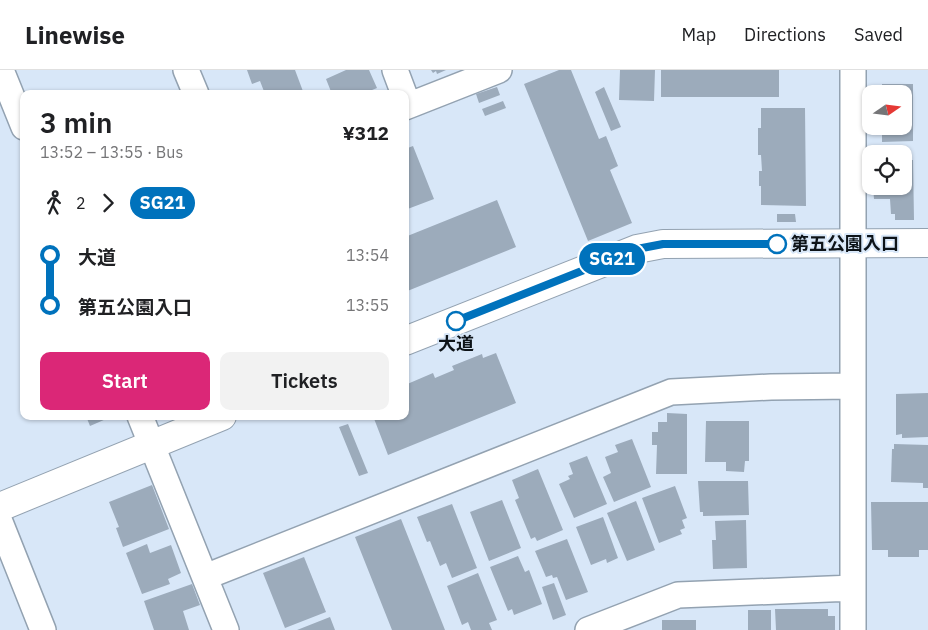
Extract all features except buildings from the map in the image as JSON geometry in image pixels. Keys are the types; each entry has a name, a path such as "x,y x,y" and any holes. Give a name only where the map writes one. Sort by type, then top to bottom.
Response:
{"street":[{"path":"1,70 20,117"},
{"path":"186,70 194,90"},
{"path":"395,70 402,90"},
{"path":"409,99 500,70"},
{"path":"853,70 853,630"},
{"path":"409,339 637,249 663,244 928,243"},
{"path":"204,576 671,392 771,386 853,386"},
{"path":"142,420 226,630"},
{"path":"0,507 213,420"},
{"path":"0,522 43,630"},
{"path":"588,630 678,596 853,588"}],"bus line":[{"name":"SG21","path":"456,321 637,249 663,244 777,244"}],"place":[{"name":"第五公園入口","path":"777,244"},
{"name":"大道","path":"456,321"}]}
